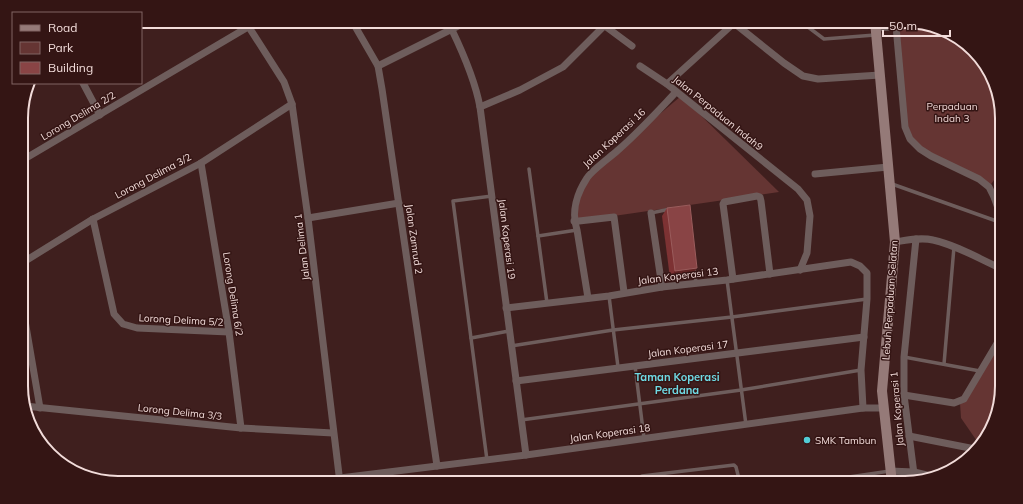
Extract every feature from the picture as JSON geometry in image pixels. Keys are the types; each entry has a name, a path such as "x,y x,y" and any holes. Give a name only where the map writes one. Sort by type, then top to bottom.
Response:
{"street":[{"name":"Lorong Delima 2/2","path":"28,157 100,115 240,28"},
{"name":"Jalan Delima 1","path":"249,28 284,82 292,104 308,218 339,476"},
{"name":"Jalan Zamrud 2","path":"356,28 378,66 436,466"},
{"path":"378,66 456,28"},
{"path":"480,107 520,90 562,67 603,28"},
{"path":"612,28 632,46"},
{"path":"667,84 727,28"},
{"path":"740,28 784,63 803,76 818,79 880,75"},
{"name":"Lebuh Perpaduan Selatan","path":"876,28 889,183 896,242 882,391 891,476"},
{"path":"896,28 905,127 910,138 920,149 931,156 979,179 989,187 995,200"},
{"name":"Jalan Koperasi 19","path":"452,30 466,60 477,92 480,107 526,455"},
{"name":"Jalan Perpaduan Indah9","path":"640,66 667,84 798,189 807,200 810,216 807,253 800,270"},
{"path":"84,84 100,115"},
{"name":"Jalan Koperasi 16","path":"588,298 577,230 574,221 574,207 587,176 618,150 676,92"},
{"name":"Lorong Delima 3/2","path":"28,259 93,219 201,163 292,104"},
{"name":"Lorong Delima 6/2","path":"201,163 229,332 240,428"},
{"path":"815,174 888,167"},
{"path":"730,280 723,204 724,202 757,196 760,197 761,201 770,274"},
{"path":"308,218 399,203"},
{"path":"651,212 662,287"},
{"path":"574,221 579,222 614,217 624,292"},
{"name":"Lorong Delima 5/2","path":"93,219 114,314 123,324 137,328 229,332"},
{"path":"896,242 916,239 932,239 954,247 995,266"},
{"name":"Jalan Koperasi 1","path":"914,475 904,395 904,357 916,239"},
{"name":"Jalan Koperasi 13","path":"506,308 609,296 624,292 662,287 730,280 851,262 860,266 867,273 867,299"},
{"path":"863,408 861,370 867,299"},
{"name":"Jalan Koperasi 17","path":"516,381 864,337"},
{"path":"28,341 40,408"},
{"path":"904,395 954,403 964,399 994,349"},
{"name":"Lorong Delima 3/3","path":"30,407 240,428 333,433"},
{"name":"Jalan Koperasi 18","path":"367,476 863,408 883,408"},
{"path":"909,436 971,447"},
{"path":"890,471 914,472 923,474"}],"lane":[{"path":"809,28 824,39 876,28"},
{"path":"529,169 546,304"},
{"path":"889,183 995,221"},
{"path":"487,460 453,201 492,196"},
{"path":"651,212 676,207"},
{"path":"538,236 577,230"},
{"path":"944,364 954,247"},
{"path":"694,259 696,283"},
{"path":"730,280 732,317 746,424"},
{"path":"609,296 618,367"},
{"path":"511,346 613,330 732,317 867,299"},
{"path":"471,338 509,332"},
{"path":"904,357 980,371"},
{"path":"635,366 644,438"},
{"path":"521,420 741,390 861,370"},
{"path":"642,476 734,465 738,476"},
{"path":"856,476 890,471"}],"green space":[{"name":"Perpaduan Indah 3","path":"896,28 929,31 945,37 969,54 983,73 992,94 994,106 995,179 989,187 920,149 905,127"},
{"path":"681,96 779,192 579,221 574,213 587,176"},
{"path":"995,354 995,386 992,410 986,426 977,440 961,418 960,403"}],"building":[{"path":"690,205 697,268 675,271 667,208"}],"place":[{"name":"SMK Tambun","path":"807,440"}],"district":[{"name":"Taman Koperasi Perdana","path":"677,383"}]}
